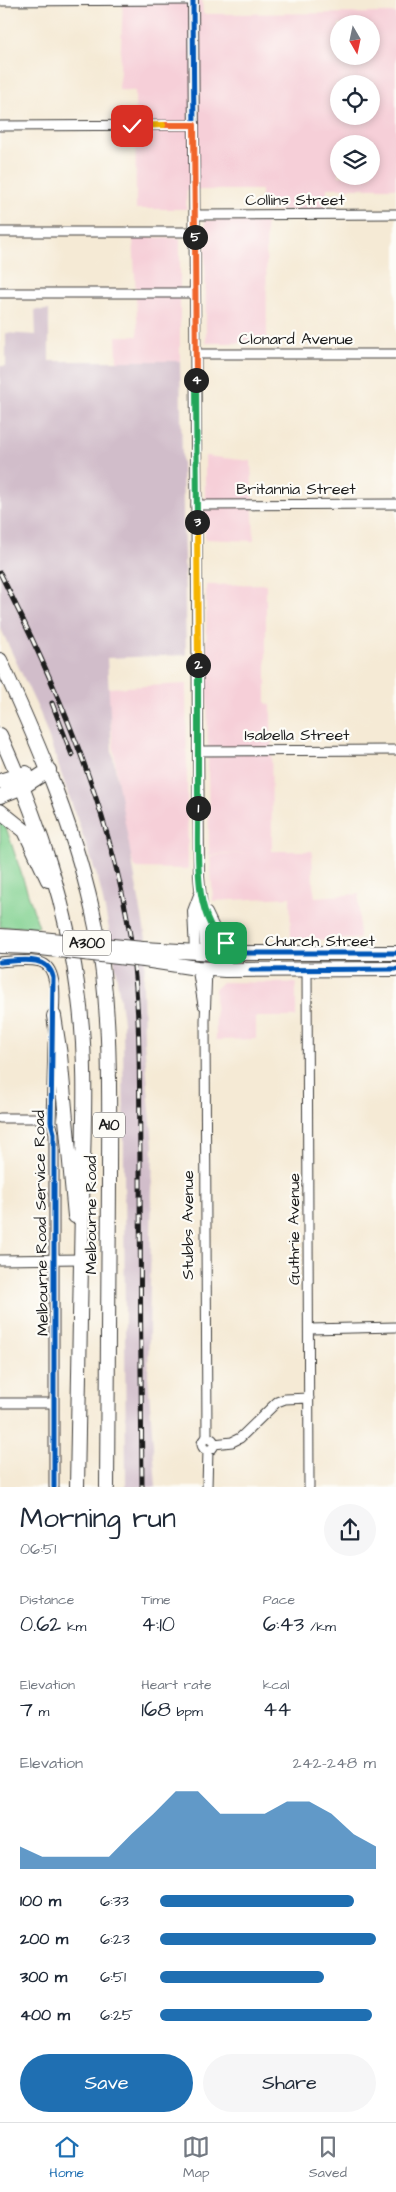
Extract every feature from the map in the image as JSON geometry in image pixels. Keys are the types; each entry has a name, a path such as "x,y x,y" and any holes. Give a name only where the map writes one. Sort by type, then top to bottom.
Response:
{"highway":[{"name":"A10","path":"0,660 49,770"},
{"name":"A10","path":"0,735 20,781"},
{"path":"0,796 20,781 49,770"},
{"name":"Melbourne Road","path":"49,770 73,837 88,892 100,949 107,1010 109,1107 107,1487"},
{"path":"0,781 20,781"},
{"name":"Melbourne Road","path":"20,781 42,836 65,920 74,968 83,1038 77,1487"},
{"path":"0,811 21,826 30,838 65,920"},
{"name":"Church Street","path":"0,936 32,942 144,955 202,969 396,969"},
{"name":"Church Street","path":"0,946 32,942"},
{"path":"201,953 202,969"},
{"name":"Church Street","path":"144,955 201,953 396,953"},
{"path":"54,1016 60,1055 71,1194 80,1259"}],"street":[{"path":"0,1 188,0"},
{"path":"193,0 200,894 194,911 201,953"},
{"path":"0,126 194,125"},
{"name":"Collins Street","path":"195,215 396,214"},
{"path":"0,232 195,232"},
{"path":"0,293 195,293"},
{"name":"Clonard Avenue","path":"196,354 396,354"},
{"name":"Britannia Street","path":"196,505 396,504"},
{"name":"Isabella Street","path":"198,751 396,750"},
{"path":"200,894 217,935 243,953"},
{"name":"Melbourne Road Service Road","path":"0,962 44,963 50,968 53,977 52,1122 54,1128 56,1259 54,1487"},
{"name":"Stubbs Avenue","path":"202,969 205,1012 210,1444 207,1487"},
{"name":"Guthrie Avenue","path":"307,970 310,1329 309,1487"},
{"path":"0,1118 44,1118 52,1122"},
{"path":"0,1260 80,1259"},
{"path":"310,1329 396,1327"},
{"path":"210,1444 232,1442 240,1438 277,1402 285,1399 309,1398"},
{"path":"0,1403 54,1403"}],"shaded area":[{"path":"123,0 202,0 203,14 396,13 396,188 327,188 327,210 261,211 261,190 187,190 186,209 136,209 135,91 119,90"},
{"path":"266,219 267,343 206,343 205,220"},
{"path":"133,237 180,238 180,361 117,361 116,336 138,336"},
{"path":"35,310 49,310 49,361 180,361 186,655 107,658 112,751 147,944 143,985 144,1041 153,1146 148,1376 156,1487 126,1487 123,1022 112,943 99,882 40,713 0,627 0,366 6,366 6,333 36,335"},
{"path":"205,456 251,461 254,541 205,539"},
{"path":"266,584 266,703 271,705 272,851 312,851 315,897 359,894 359,939 291,940 290,897 213,901 210,856 246,853 209,855 206,585"},
{"path":"186,684 188,869 135,868 129,850 119,797 107,688"},
{"path":"222,982 296,983 296,1017 256,1017 256,1039 216,1040 215,989"}],"green space":[{"path":"0,816 3,818 39,927 0,927"}],"railway":[{"path":"0,573 58,696 75,738 104,824 126,912 131,943 135,974 139,1067 142,1487"},
{"path":"52,703 72,755"}],"cycle path":[{"path":"193,0 199,828"},
{"path":"243,953 396,953"},
{"path":"0,962 23,960 39,962 50,970 53,977 51,1122 54,1133 54,1487"},
{"path":"251,970 396,969"}],"route":[{"path":"132,126 194,125 200,894 212,927 219,938 226,943"}]}
